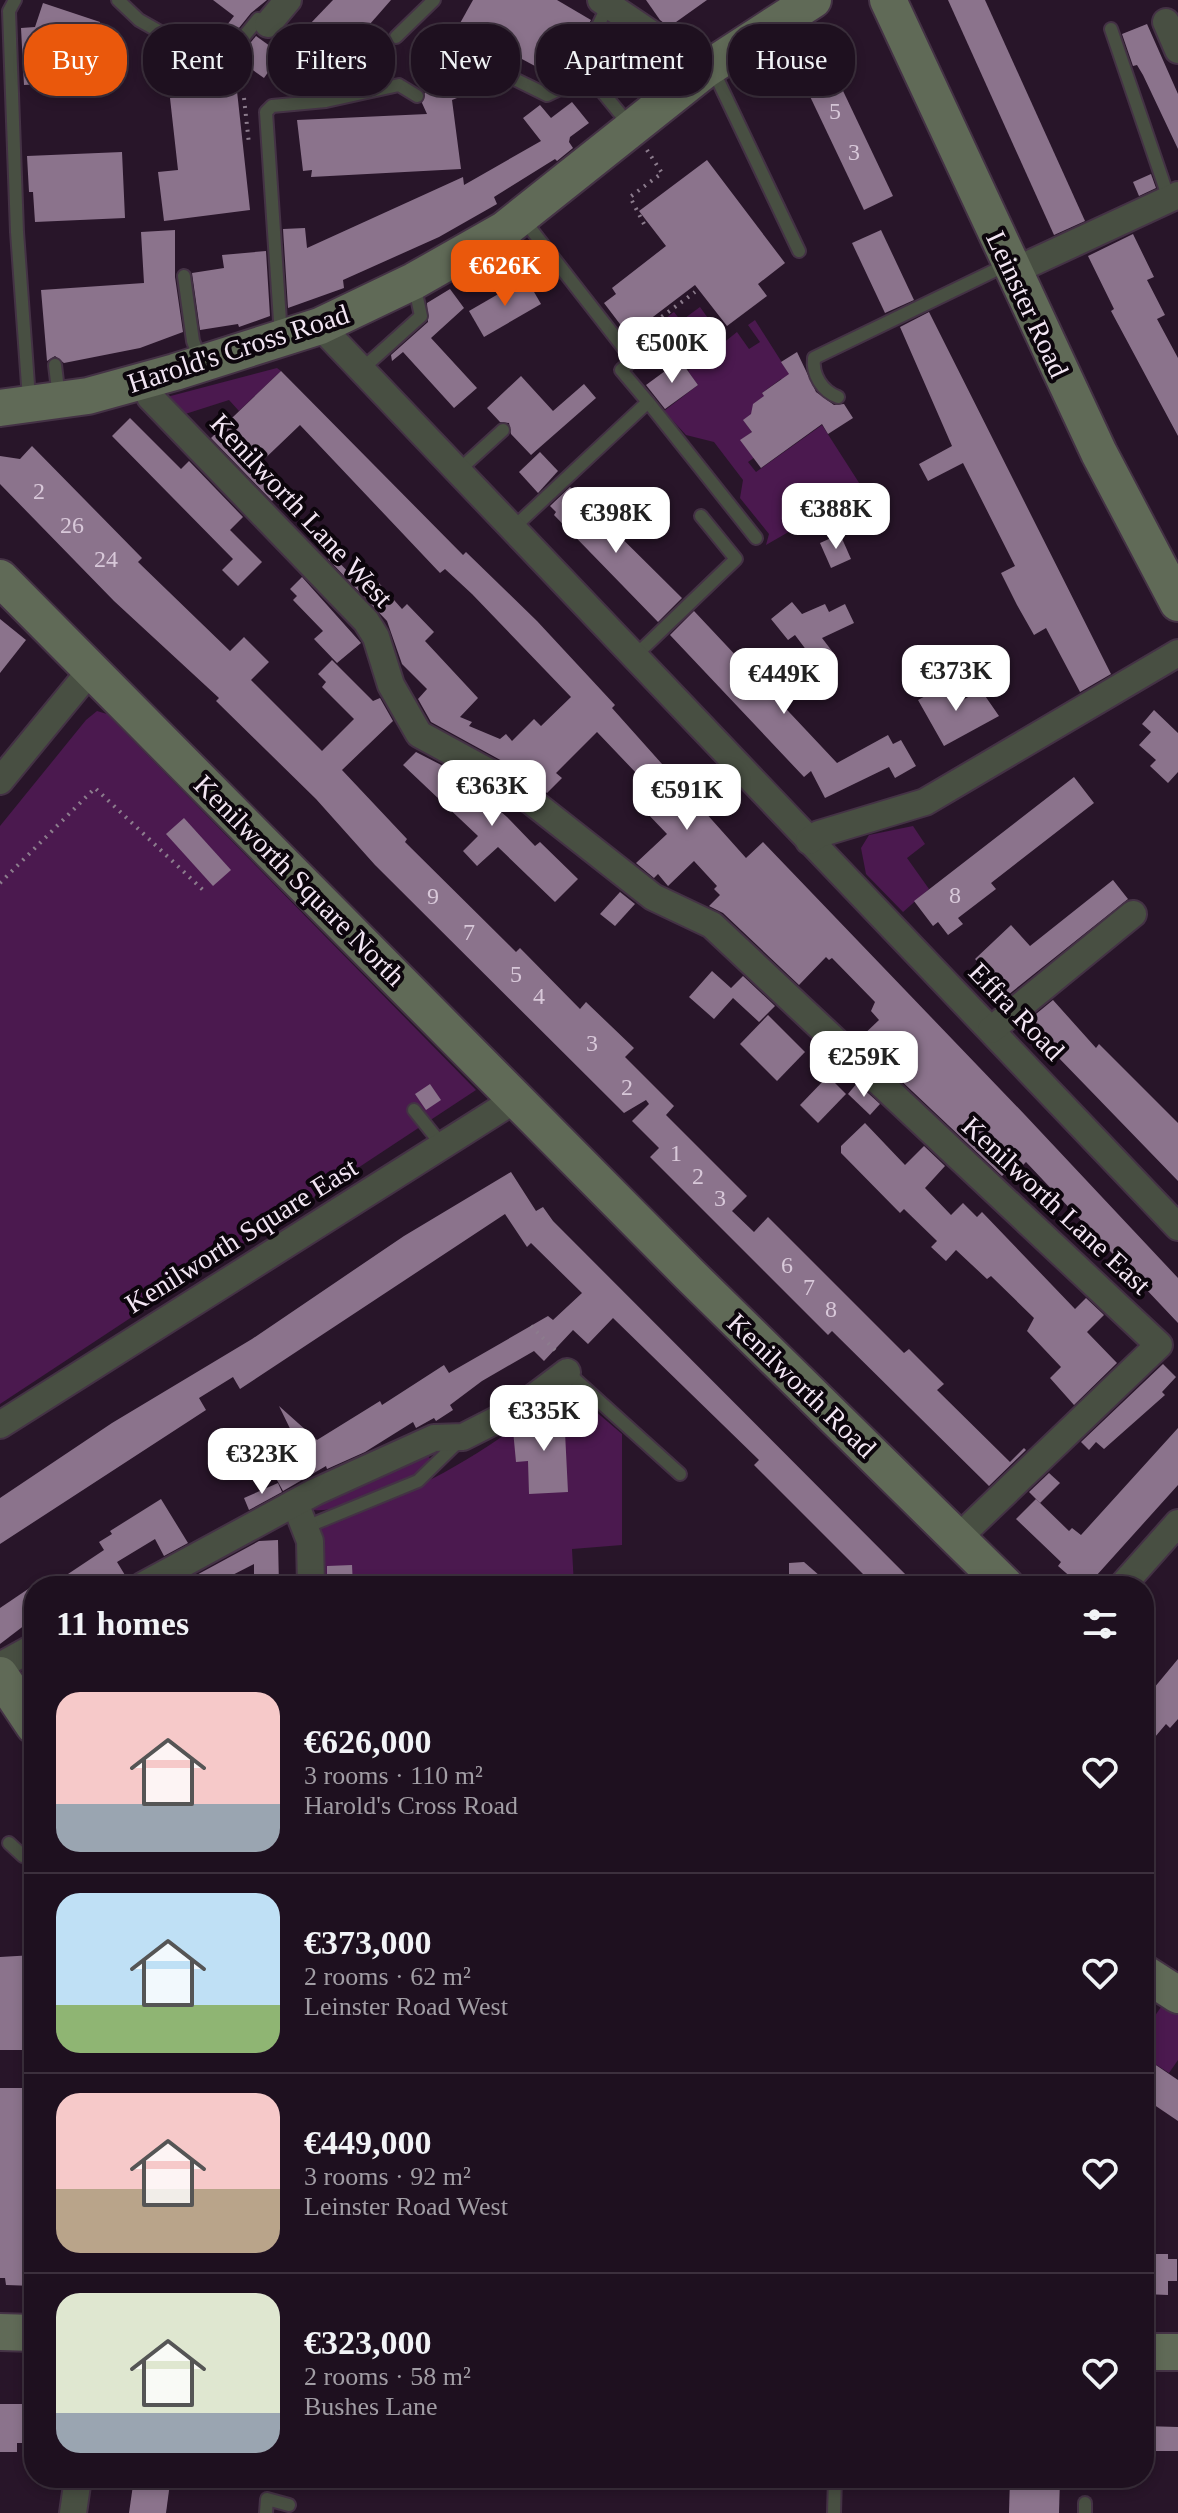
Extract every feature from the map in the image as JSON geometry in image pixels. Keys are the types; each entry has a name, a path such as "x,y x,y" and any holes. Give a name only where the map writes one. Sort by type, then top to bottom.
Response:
{"street":[{"path":"268,24 288,0"},
{"name":"Harold's Cross Road","path":"712,65 813,0"},
{"name":"Leinster Road","path":"888,0 1010,268 1120,498 1178,603"},
{"path":"607,1 642,24"},
{"path":"1166,22 1178,50"},
{"name":"Harold's Cross Road","path":"30,405 144,381 281,339 320,326 414,281 465,254 521,217 673,96"},
{"path":"1010,268 1174,197"},
{"name":"Effra Road","path":"320,326 1178,1227"},
{"name":"Kenilworth Lane West","path":"144,381 150,397 366,621 376,637 391,685 419,734 507,782 653,897 700,918"},
{"name":"Kenilworth Square North","path":"0,578 598,1183"},
{"path":"809,841 819,834 925,802 1178,653"},
{"path":"0,781 91,670"},
{"path":"991,1030 1133,914"},
{"name":"Kenilworth Lane East","path":"700,918 723,935 1159,1345 958,1538"},
{"name":"Kenilworth Square East","path":"0,1425 516,1099"},
{"name":"Kenilworth Road","path":"598,1183 996,1576"},
{"path":"164,1576 301,1515 434,1438 463,1437 518,1409 567,1372"},
{"path":"301,1515 310,1576"},
{"path":"1132,1576 1175,1531"},
{"path":"0,1666 24,1653"},
{"path":"0,1675 24,1711"},
{"path":"1154,1979 1178,1995"},
{"path":"0,2332 24,2333"},
{"path":"1154,2352 1178,2352"},
{"path":"73,2513 77,2488"}],"lane":[{"path":"15,0 9,11 17,232 30,405"},
{"path":"118,0 139,20 220,66 258,19 268,24"},
{"path":"396,37 434,0"},
{"path":"520,82 547,95 570,84 607,1"},
{"path":"1111,29 1174,197"},
{"path":"712,76 799,251"},
{"path":"281,339 266,112 272,106 326,101 399,85 411,92"},
{"path":"606,96 632,128"},
{"path":"521,217 633,360 621,370 756,538"},
{"path":"838,397 826,392 813,369 814,358 1010,268"},
{"path":"184,276 193,341 201,363"},
{"path":"361,370 421,316 414,281"},
{"path":"30,405 55,365"},
{"path":"512,529 648,402"},
{"path":"458,472 503,430"},
{"path":"634,657 736,559 701,516"},
{"path":"414,1110 442,1145"},
{"path":"567,1372 680,1474"},
{"path":"9,1843 24,1856"},
{"path":"834,2513 835,2488"},
{"path":"266,2513 267,2499 289,2505"}],"path":[{"path":"632,128 662,173 630,197 644,224"},
{"path":"622,346 695,292"},
{"path":"0,883 95,788 203,890"},
{"path":"531,1326 558,1354 567,1372"}],"shaded area":[{"path":"700,307 715,328 678,356 655,326 674,312 681,321"},
{"path":"755,320 795,383 781,379 762,393 769,402 753,404 753,413 744,421 752,432 741,440 758,455 748,462 756,472 822,425 863,489 766,545 769,534 740,498 743,480 714,442 686,435 664,411 698,385 688,371 737,332 749,349 760,342 748,325"},
{"path":"277,368 281,371 239,411 229,400 179,416 163,398"},
{"path":"97,711 107,714 476,1090 0,1404 0,826 86,720"},
{"path":"913,826 925,844 907,858 929,889 903,912 866,874 861,848 869,835"},
{"path":"566,1386 622,1434 622,1545 572,1549 573,1576 319,1576 317,1529 384,1502 449,1470 538,1410"},
{"path":"427,1455 433,1462 393,1486 340,1507 313,1510 311,1504"},
{"path":"1163,2004 1178,2014 1178,2060 1169,2073 1154,2063 1154,2017"}],"building":[{"path":"213,0 267,0 242,24 228,24 234,16"},
{"path":"333,0 391,0 370,24 310,24"},
{"path":"473,0 557,0 591,20 589,24 536,24 536,67 520,58 520,24 460,24"},
{"path":"646,0 707,0 673,24 660,20"},
{"path":"948,0 985,0 1085,221 1054,235"},
{"path":"43,3 100,24 36,24"},
{"path":"1147,24 1178,94 1178,149 1143,75 1137,65 1133,66 1122,34"},
{"path":"21,28 24,28 24,85"},
{"path":"256,36 268,45 268,72 264,78 252,70 252,41"},
{"path":"238,96 250,210 164,221 158,172 178,170 170,98"},
{"path":"424,96 462,96 452,100 461,169 311,177 312,170 303,171 297,120 427,114 422,103"},
{"path":"810,96 845,96 893,196 864,210"},
{"path":"572,102 589,123 570,137 573,148 557,161 555,159 494,197 497,204 439,237 343,280 344,288 288,308 283,229 305,228 307,248 463,177 464,185 541,141 523,118 540,105 551,118"},
{"path":"122,152 125,218 35,222 27,156"},
{"path":"707,160 785,263 758,284 767,296 727,326 695,285 641,326 638,323 626,332 604,303 616,294 612,288 666,246 639,211"},
{"path":"1151,174 1156,188 1139,196 1133,182"},
{"path":"175,230 175,277 183,332 140,348 64,363 55,356 47,361 41,290 144,283 141,232"},
{"path":"881,230 914,300 885,313 852,243"},
{"path":"1133,234 1154,277 1147,280 1165,315 1157,319 1178,358 1178,436 1111,311 1114,309 1088,256"},
{"path":"266,251 270,316 239,327 238,324 200,330 192,273 224,268 222,255"},
{"path":"526,278 541,304 484,337 469,311"},
{"path":"450,289 464,308 431,338 477,388 454,408 403,352 392,361 391,355 428,322 427,303"},
{"path":"929,312 1111,674 1080,692 1046,628 1034,635 1017,605 1001,573 1015,566 963,463 928,481 919,464 952,446 900,327"},
{"path":"797,352 816,392 834,405 844,404 853,418 828,434 822,424 761,468 740,440 752,432 743,420 751,414 753,404 764,396 762,393 789,374 781,362"},
{"path":"680,360 698,385 665,409 646,385"},
{"path":"281,371 463,555 466,552 537,621 615,705 612,708 746,858 763,842 1025,1115 1178,1278 1178,1323 1026,1162 1021,1167 1016,1162 1002,1176 858,1040 879,1020 871,1011 875,1002 832,958 829,960 826,957 799,985 723,913 709,906 720,895 714,889 717,886 694,861 668,886 658,874 654,878 636,863 667,834 645,811 659,797 597,732 556,773 562,778 547,793 515,768 431,722 418,699 427,689 402,664 387,621 328,559 332,555 352,576 363,565 402,609 407,604 434,632 425,641 478,698 460,717 472,722 469,726 500,739 506,734 512,741 534,719 541,726 571,697 472,594 445,569 440,573 300,425 255,468 280,494 272,501 211,438"},
{"path":"521,376 553,411 584,384 596,398 531,455 511,434 509,423 500,422 487,408"},
{"path":"130,418 181,469 189,461 243,517 230,530 262,562 238,586 222,570 233,559 112,436"},
{"path":"32,446 142,558 138,562 230,651 244,637 269,662 251,680 322,751 354,719 322,687 326,682 318,674 332,660 373,701 380,698 393,721 342,770 407,839 405,842 516,952 520,948 580,1009 586,1002 634,1048 625,1057 674,1106 666,1115 747,1196 732,1211 754,1232 768,1217 904,1353 909,1349 944,1384 937,1390 1010,1462 1024,1448 1026,1450 989,1486 832,1331 828,1335 650,1157 659,1148 632,1121 649,1104 646,1100 624,1113 375,865 316,799 216,701 219,698 114,601 0,484 0,456 20,459"},
{"path":"540,452 558,471 538,493 519,472"},
{"path":"570,487 682,598 658,622 554,515 556,512 550,506"},
{"path":"840,534 851,559 831,568 820,543"},
{"path":"302,577 361,643 337,663 314,639 323,631 293,600 297,596 290,589"},
{"path":"792,602 802,614 825,604 829,612 845,604 854,623 822,638 835,655 819,667 795,635 788,640 771,619"},
{"path":"694,611 837,763 888,735 893,744 901,740 916,766 895,778 889,767 825,798 811,771 804,777 670,635"},
{"path":"0,619 26,640 0,673"},
{"path":"951,682 961,701 981,690 999,716 944,746 918,700"},
{"path":"1154,710 1178,733 1178,772 1168,783 1150,766 1156,760 1139,745 1151,732 1142,724"},
{"path":"416,752 449,769 480,799 483,796 507,817 535,846 540,842 578,879 555,902 498,847 477,866 463,851 478,836 403,765"},
{"path":"1074,777 1094,803 991,883 996,889 958,918 963,924 948,935 938,922 933,926 914,901"},
{"path":"184,818 231,870 213,886 166,834"},
{"path":"1113,880 1128,899 1008,995 975,959 1011,925 1030,946"},
{"path":"620,892 635,904 615,926 600,914"},
{"path":"712,971 731,988 743,976 775,1006 759,1022 733,998 714,1019 689,997"},
{"path":"1053,1000 1096,1048 1099,1044 1178,1123 1178,1181 1025,1023"},
{"path":"768,1015 805,1052 777,1081 740,1044"},
{"path":"828,1076 846,1094 818,1123 800,1105"},
{"path":"857,1083 880,1104 870,1115 848,1094"},
{"path":"430,1084 441,1100 426,1110 415,1094"},
{"path":"865,1123 905,1165 924,1146 945,1166 925,1188 951,1215 963,1203 977,1217 982,1212 1075,1309 1086,1298 1104,1315 1087,1332 1117,1363 1074,1405 1050,1378 1061,1367 1027,1331 1034,1318 991,1276 987,1279 956,1250 946,1261 931,1247 937,1241 904,1209 900,1213 841,1153 841,1146"},
{"path":"511,1172 536,1211 543,1207 553,1221 907,1576 865,1576 754,1465 759,1460 613,1318 588,1344 573,1330 544,1361 534,1351 482,1381 450,1405 453,1410 436,1421 434,1418 416,1428 413,1422 365,1452 327,1469 326,1466 283,1491 267,1462 298,1445 279,1406 317,1440 380,1401 382,1405 444,1365 449,1373 548,1316 553,1320 582,1293 531,1243 527,1247 505,1214 240,1389 233,1377 199,1398 206,1410 0,1544 0,1498 112,1423 252,1339 404,1236"},
{"path":"1163,1364 1176,1377 1162,1392 1165,1395 1104,1449 1096,1442 1089,1450 1081,1442"},
{"path":"564,1412 568,1492 529,1494 528,1461 516,1462 513,1430 531,1428 531,1419 539,1413"},
{"path":"1178,1428 1178,1485 1096,1576 1070,1576 1058,1566 1061,1562 1016,1519 1036,1499 1069,1531 1072,1528 1081,1535"},
{"path":"1049,1473 1060,1483 1040,1503 1029,1492"},
{"path":"278,1483 282,1492 249,1510 244,1498"},
{"path":"161,1499 188,1543 164,1556 155,1539 117,1562 126,1576 65,1576 104,1550 99,1542 112,1534 110,1531"},
{"path":"278,1540 279,1576 254,1576 254,1564 231,1576 195,1576 259,1541"},
{"path":"804,1562 820,1576 789,1576 789,1563"},
{"path":"352,1565 353,1576 327,1576 327,1566"},
{"path":"24,1592 24,1626 0,1644 0,1608"},
{"path":"1178,1659 1178,1719 1170,1728 1166,1724 1154,1738 1154,1688"},
{"path":"24,1956 24,2050 0,2050 0,1957"},
{"path":"1154,2064 1178,2080 1178,2121 1154,2105"},
{"path":"0,2088 24,2088 24,2286 6,2285 5,2278 0,2278"},
{"path":"1154,2254 1168,2254 1168,2259 1177,2259 1177,2281 1168,2281 1168,2295 1154,2294"},
{"path":"0,2404 24,2404 24,2443 17,2443 17,2452 0,2452"},
{"path":"1154,2426 1178,2427 1178,2451 1154,2451"},
{"path":"133,2488 169,2488 166,2513 129,2513"},
{"path":"1010,2488 1060,2488 1059,2513 1009,2513"}]}
